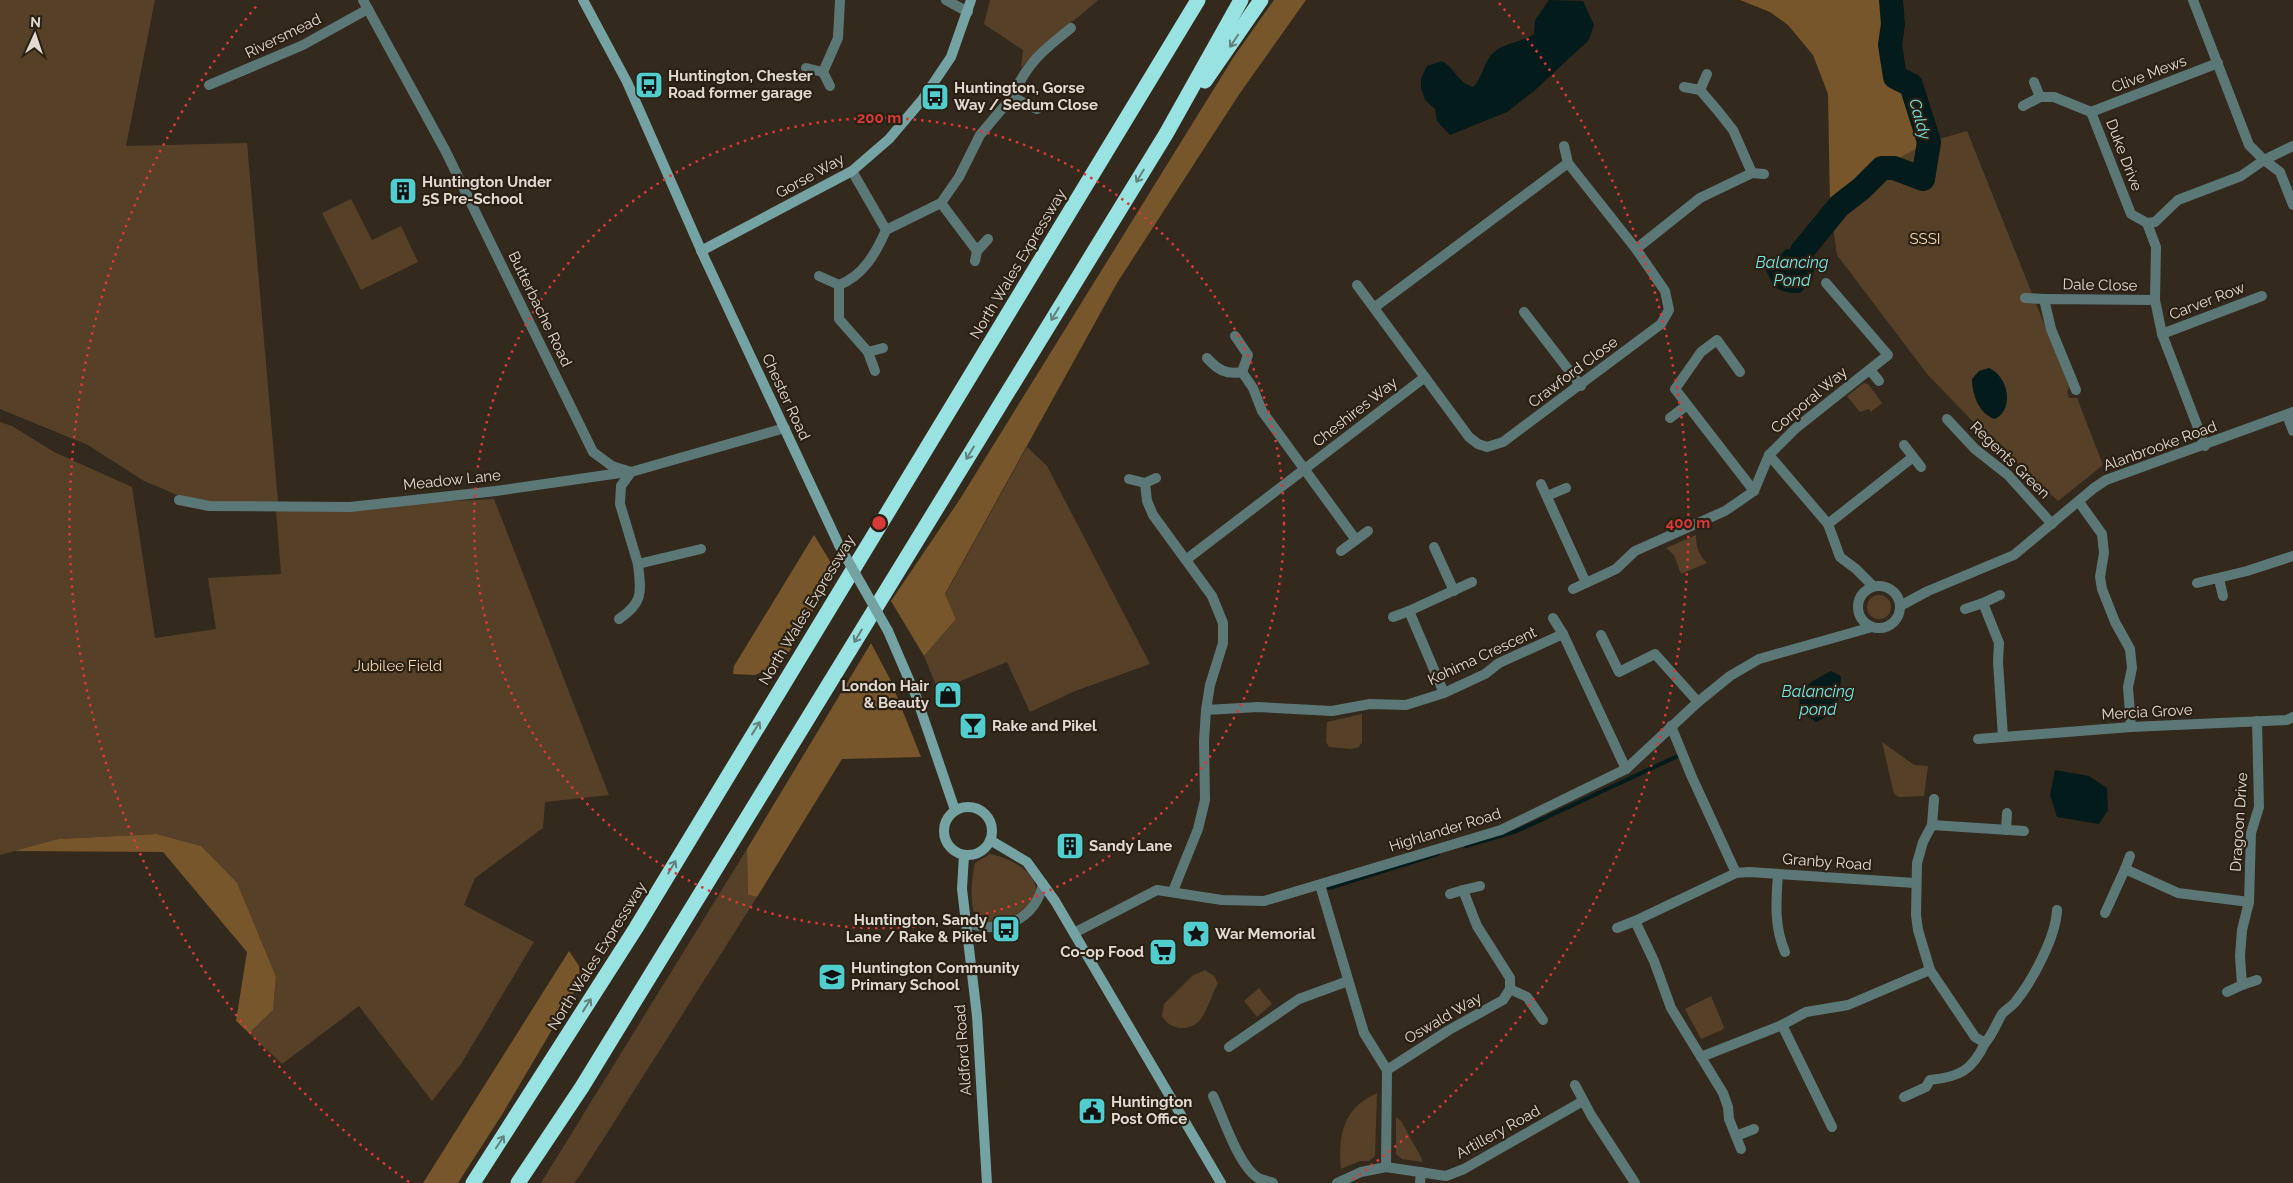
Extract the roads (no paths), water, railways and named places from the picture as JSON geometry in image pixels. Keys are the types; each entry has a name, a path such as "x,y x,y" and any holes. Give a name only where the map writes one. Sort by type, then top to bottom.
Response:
{"highway":[{"name":"North Wales Expressway","path":"473,1183 636,928 716,793 1198,0"},
{"path":"518,1183 582,1087 1166,134 1241,0"},
{"path":"1166,134 1234,42 1261,0"}],"main road":[{"name":"Chester Road","path":"583,0 626,82 701,251 839,545 888,631 916,696 956,810"},
{"name":"Gorse Way","path":"701,251 852,171 889,139 922,100 951,57 971,0"},
{"path":"969,806 981,810 987,815 992,827 990,840 982,850 964,855 948,846 944,834 947,818 956,810 969,806"},
{"path":"990,840 1027,862 1043,884 1074,933 1221,1183"},
{"name":"Aldford Road","path":"964,855 962,889 977,1016 987,1183"}],"street":[{"path":"823,72 838,38 840,0"},
{"path":"946,0 968,12"},
{"path":"2193,0 2249,145 2280,172 2293,205"},
{"name":"Riversmead","path":"209,85 303,45 365,5"},
{"name":"Butterbache Road","path":"365,5 445,150 593,452 612,466 631,472"},
{"path":"839,286 857,274 876,254 886,230 941,203 959,177 980,134 1012,97 1021,77 1037,56 1071,28"},
{"name":"Clive Mews","path":"2091,112 2218,63"},
{"path":"806,68 823,72"},
{"path":"823,72 830,86"},
{"path":"1700,90 1707,74"},
{"path":"2023,106 2040,97 2034,82"},
{"path":"1684,87 1700,90 1733,130 1752,173"},
{"path":"1012,97 1037,109"},
{"name":"Duke Drive","path":"2040,97 2054,97 2091,112 2130,214 2147,222"},
{"name":"Crawford Close","path":"1357,285 1469,437 1478,444 1487,447 1503,442 1581,386 1661,324 1669,310 1665,291 1636,249 1568,163 1564,146"},
{"path":"2205,446 2162,334 2155,300 2156,247 2147,222 2155,222 2178,200 2241,176 2264,160 2293,146"},
{"path":"1375,307 1568,163"},
{"path":"852,171 886,230"},
{"path":"1636,249 1700,198 1752,173 1764,174"},
{"path":"941,203 976,256 988,239"},
{"path":"819,276 839,286"},
{"name":"Corporal Way","path":"1769,455 1796,428 1888,355 1826,283"},
{"path":"839,286 839,319 868,352 875,371"},
{"name":"Carver Row","path":"2162,334 2262,296"},
{"name":"Dale Close","path":"2025,298 2155,300"},
{"name":"Dale Close","path":"2044,299 2051,329 2076,390"},
{"path":"1524,312 1581,386"},
{"path":"1235,336 1248,355 1242,372"},
{"path":"1740,372 1717,340 1701,352 1675,389 1754,491"},
{"path":"868,352 883,348"},
{"path":"1207,358 1216,369 1230,374 1242,372"},
{"name":"Corporal Way","path":"1870,370 1879,381"},
{"path":"1242,372 1253,388 1262,411 1356,540"},
{"name":"Cheshires Way","path":"1187,559 1305,471 1425,377"},
{"path":"1670,418 1687,405"},
{"path":"2290,414 2293,431"},
{"name":"Alanbrooke Road","path":"1900,606 1917,596 2014,555 2106,480 2290,414"},
{"name":"Regents Green","path":"1947,419 1975,449 2008,475 2052,524"},
{"path":"619,619 632,610 639,601 638,564 620,504 622,486 631,472 785,428"},
{"path":"1904,445 1921,467"},
{"path":"1573,589 1616,569 1635,551 1725,511 1754,491 1769,455 1828,524 1840,557 1856,568 1868,585"},
{"path":"1828,524 1913,457"},
{"name":"Meadow Lane","path":"179,500 209,506 350,507 496,491 631,472"},
{"path":"1129,479 1145,483 1156,478"},
{"path":"1145,483 1147,501 1153,516 1187,559 1212,596 1223,623 1223,643 1210,685 1206,710 1204,741 1205,800 1198,829 1173,891"},
{"path":"1541,484 1586,583"},
{"path":"1547,496 1566,488"},
{"path":"2079,502 2102,534 2104,553 2100,577 2102,589 2115,622 2130,649 2132,668 2128,687 2131,727"},
{"path":"1341,551 1368,531"},
{"path":"1434,547 1454,591"},
{"path":"638,564 701,549"},
{"path":"2196,584 2219,579 2293,556"},
{"path":"2219,579 2223,596"},
{"path":"1393,617 1472,582"},
{"path":"1868,585 1885,586 1896,594 1900,606 1899,613 1891,624 1885,627 1872,627 1862,619 1858,601 1868,585"},
{"name":"Alanbrooke Road","path":"1896,594 1917,596"},
{"path":"1965,609 2000,595"},
{"path":"1983,603 1999,643 1998,662 2003,737"},
{"path":"1409,611 1444,693"},
{"path":"1553,618 1563,634 1626,769"},
{"name":"Highlander Road","path":"1846,634 1862,619"},
{"name":"Highlander Road","path":"1074,933 1157,890 1222,900 1264,901 1500,830 1626,769 1698,702 1730,676 1759,659 1872,627"},
{"name":"Kohima Crescent","path":"1206,710 1258,708 1332,711 1370,704 1406,705 1444,693 1485,674 1499,663 1563,634"},
{"path":"1601,635 1619,672 1655,654 1698,702"},
{"name":"Mercia Grove","path":"1978,739 2131,727 2287,720 2293,717"},
{"name":"Dragoon Drive","path":"2242,985 2240,956 2242,930 2249,902 2250,841 2259,807 2257,721"},
{"path":"1617,928 1736,873 1691,776 1671,726"},
{"path":"1934,799 1932,825 1923,842 1917,863 1915,883 1918,930 1930,970 1975,1037 1984,1044"},
{"path":"2006,830 2007,813"},
{"path":"1932,825 2024,831"},
{"path":"2105,913 2130,856"},
{"path":"2124,870 2178,893 2249,902"},
{"name":"Granby Road","path":"1736,873 1915,883"},
{"path":"1778,874 1776,917 1785,952"},
{"path":"966,922 989,929 1019,919 1035,906 1043,884"},
{"path":"1320,885 1364,1033 1386,1070 1386,1167"},
{"path":"1450,894 1480,886"},
{"path":"1463,890 1477,926 1510,978 1510,989 1526,997 1544,1020"},
{"path":"1904,1097 1926,1087 1930,1080 1954,1077 1970,1067 1992,1035 2003,1013 2016,1002 2030,979 2054,934 2057,910"},
{"path":"1635,921 1654,961 1671,1008 1723,1093 1728,1107 1729,1119 1742,1149"},
{"path":"1780,938 1792,938"},
{"path":"1701,1057 1782,1025 1806,1012 1848,1005 1930,970"},
{"path":"2227,992 2257,980"},
{"path":"1230,1047 1298,999 1348,981"},
{"name":"Oswald Way","path":"1386,1070 1449,1030 1503,1000 1510,989"},
{"path":"1782,1025 1832,1127"},
{"path":"1575,1085 1583,1101 1635,1183"},
{"path":"1212,1096 1224,1125 1250,1170 1258,1178 1273,1183"},
{"name":"Artillery Road","path":"1338,1183 1361,1172 1386,1167 1420,1178 1446,1176 1464,1169 1583,1101"},
{"path":"1736,1136 1754,1128"}],"water":[{"path":"1549,0 1583,1 1594,25 1589,40 1534,91 1507,112 1450,135 1437,121 1435,109 1425,100 1421,88 1421,78 1427,66 1442,61 1463,82 1473,87 1488,59 1495,51 1534,34 1535,20"},
{"name":"Balancing Pond","path":"1786,249 1802,251 1816,257 1812,281 1800,293 1778,289 1774,286 1766,270"},
{"path":"1989,368 2001,378 2007,393 2005,408 1995,419 1989,417 1981,408 1975,397 1972,385 1972,379 1979,371"},
{"name":"Balancing pond","path":"1831,671 1841,676 1840,692 1833,710 1816,722 1799,710 1800,693 1811,682"},
{"path":"2055,770 2089,776 2107,788 2108,810 2099,824 2057,817 2050,795"}],"waterway":[{"name":"Caldy","path":"1802,251 1839,206 1862,188 1882,168 1894,168 1923,179 1929,142 1911,85 1895,77 1890,45 1893,24 1891,0"},
{"path":"1466,846 1517,831 1682,754"},
{"path":"1329,888 1438,854"}],"place":[{"name":"Huntington, Chester Road former garage","path":"649,85"},
{"name":"Huntington, Gorse Way / Sedum Close","path":"935,97"},
{"name":"Huntington Under 5S Pre-School","path":"403,191"},
{"name":"London Hair & Beauty","path":"948,695"},
{"name":"Rake and Pikel","path":"973,726"},
{"name":"Sandy Lane","path":"1070,846"},
{"name":"Huntington, Sandy Lane / Rake & Pikel","path":"1006,929"},
{"name":"War Memorial","path":"1196,934"},
{"name":"Co-op Food","path":"1163,952"},
{"name":"Huntington Community Primary School","path":"832,977"},
{"name":"Huntington Post Office","path":"1092,1111"}],"park label":[{"name":"SSSI","path":"1925,239"},
{"name":"Jubilee Field","path":"398,666"}]}
